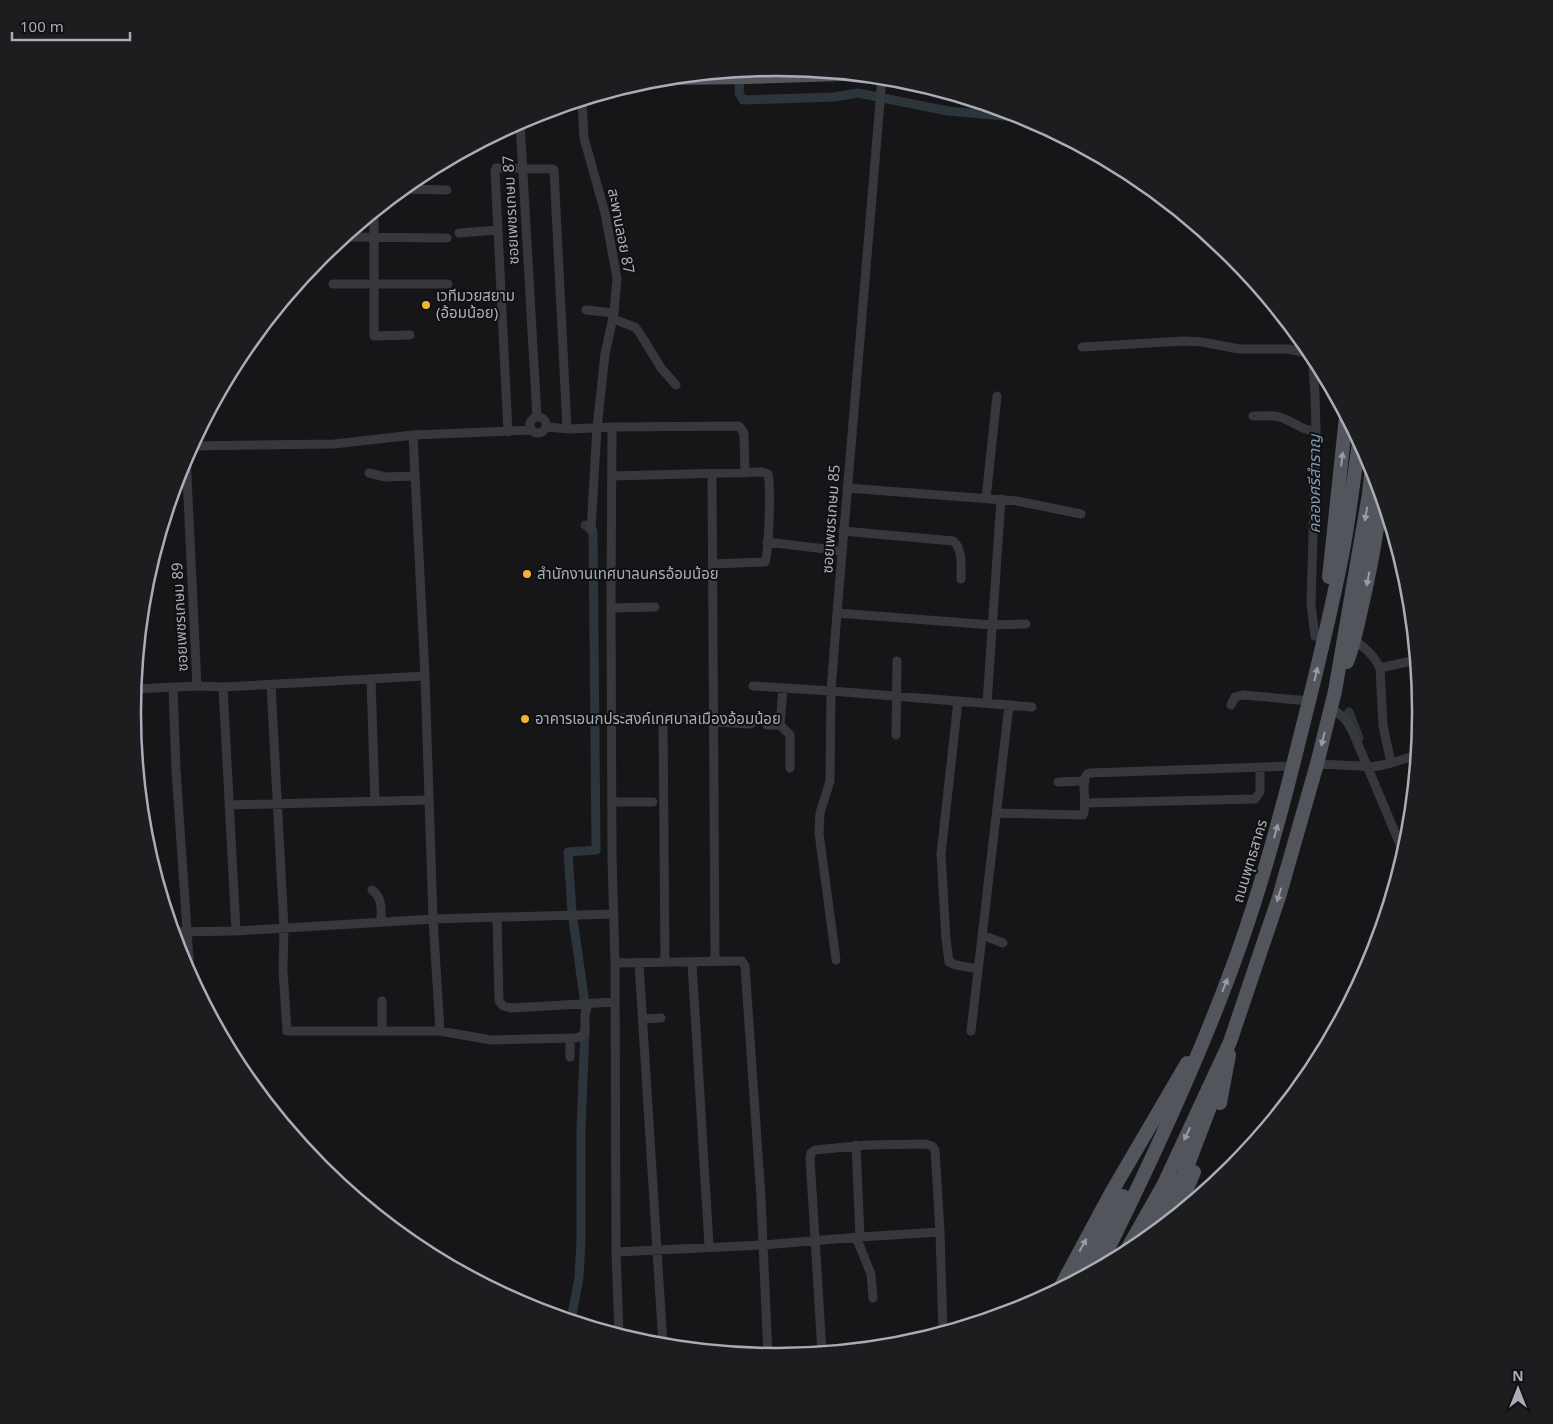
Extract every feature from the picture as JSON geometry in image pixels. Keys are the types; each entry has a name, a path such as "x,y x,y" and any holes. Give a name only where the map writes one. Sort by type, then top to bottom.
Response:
{"main road":[{"path":"1322,634 1345,427"},
{"name":"ถนนพุทธสาคร","path":"1103,1258 1169,1124 1208,1031 1232,968 1265,869 1310,701 1322,634 1344,545 1357,454"},
{"path":"1160,1219 1184,1174 1211,1104 1278,897 1317,764 1335,691 1370,485"},
{"path":"1335,691 1354,640 1376,537 1379,509"},
{"path":"1087,1267 1208,1031"},
{"path":"1066,1278 1145,1135 1208,1031"},
{"path":"1181,1202 1211,1133 1227,1070 1230,1042"},
{"path":"1133,1239 1164,1184 1230,1042"}],"street":[{"name":"ซอยเพชรเกษม 85","path":"836,960 819,833 819,819 830,781 832,691 843,531 882,85"},
{"name":"สะพานลอย 87","path":"582,107 584,138 603,206 617,278 613,316 605,354 597,428 591,530"},
{"name":"ซอยเพชรเกษม 87","path":"520,131 537,417"},
{"path":"508,432 494,171 496,168 544,168 554,170 567,429"},
{"path":"414,189 447,190"},
{"path":"374,220 374,336 410,335"},
{"path":"459,233 498,230"},
{"path":"354,237 447,238"},
{"path":"333,284 448,284"},
{"path":"586,310 613,316 635,327 640,332 660,368 676,385"},
{"path":"1082,347 1184,341 1202,342 1239,349 1288,348 1299,350"},
{"path":"1313,372 1316,431 1311,604 1322,634"},
{"path":"986,498 997,396"},
{"path":"1253,416 1277,416 1285,418 1300,428 1316,431"},
{"path":"199,446 334,444 412,435 532,430 540,433 546,427 545,419 537,417 531,420 532,430"},
{"path":"546,427 567,429 739,426 744,434 745,473"},
{"path":"612,427 612,802 615,963 616,1252 619,1328"},
{"path":"412,435 425,676 433,920 440,1031"},
{"path":"612,476 762,472 768,474 766,559 763,563 713,564"},
{"name":"ซอยเพชรเกษม 89","path":"187,474 197,686"},
{"path":"369,474 386,477 415,476"},
{"path":"712,474 715,962"},
{"path":"848,488 1001,499 1081,514"},
{"path":"987,703 1001,499"},
{"path":"843,531 953,541 959,549 961,579"},
{"path":"767,542 842,551"},
{"path":"611,608 655,607"},
{"path":"837,613 992,625 1026,624"},
{"path":"1354,640 1369,650 1380,668 1387,763"},
{"path":"896,736 897,661"},
{"path":"1380,668 1410,661"},
{"path":"142,689 197,686 223,688 425,676"},
{"path":"371,680 375,801"},
{"path":"271,685 284,928 283,970 287,1031 440,1031 491,1040 570,1038 580,1037 585,1033 585,1014 588,1004"},
{"path":"753,686 1032,707"},
{"path":"173,687 176,770 189,954"},
{"path":"223,688 236,931"},
{"path":"780,725 783,688"},
{"path":"1231,705 1235,697 1243,695 1310,701"},
{"path":"958,701 941,854 946,939 949,962 978,969"},
{"path":"971,1031 1009,705"},
{"path":"1331,707 1345,719 1352,730 1399,842"},
{"path":"612,718 714,720 751,724"},
{"path":"663,718 665,962"},
{"path":"767,725 780,725 790,735 790,768"},
{"path":"1317,764 1367,767 1411,757"},
{"path":"997,813 1081,816 1084,814 1086,803 1084,781 1090,773 1293,766"},
{"path":"1086,803 1255,799 1260,792 1260,768"},
{"path":"1058,782 1084,781"},
{"path":"228,805 429,800"},
{"path":"612,802 653,802"},
{"path":"372,890 380,898 382,922"},
{"path":"180,932 236,931 382,922 614,914"},
{"path":"497,918 499,1001 503,1006 511,1008 615,1002"},
{"path":"982,935 1003,943"},
{"path":"615,963 741,961 745,966 763,1245 768,1348"},
{"path":"692,962 709,1246"},
{"path":"639,963 663,1338"},
{"path":"382,1001 382,1032"},
{"path":"642,1018 660,1018"},
{"path":"570,1038 570,1057"},
{"path":"822,1346 810,1158 815,1150 856,1145 925,1144 932,1146 935,1150 943,1325"},
{"path":"856,1145 858,1237 871,1274 873,1298"},
{"path":"616,1252 709,1246 763,1245 940,1232"}],"waterway":[{"path":"740,78 739,93 743,100 834,97 858,93 948,111 994,115"},
{"path":"585,525 593,531 596,850 568,852 572,912 586,1011"},
{"name":"คลองศรีสำราญ","path":"1349,712 1359,738"},
{"path":"572,1314 579,1278 581,1240 581,1129 585,1029"}],"place":[{"name":"เวทีมวยสยาม (อ้อมน้อย)","path":"426,305"},
{"name":"สำนักงานเทศบาลนครอ้อมน้อย","path":"527,574"},
{"name":"อาคารเอนกประสงค์เทศบาลเมืองอ้อมน้อย","path":"525,719"}]}
